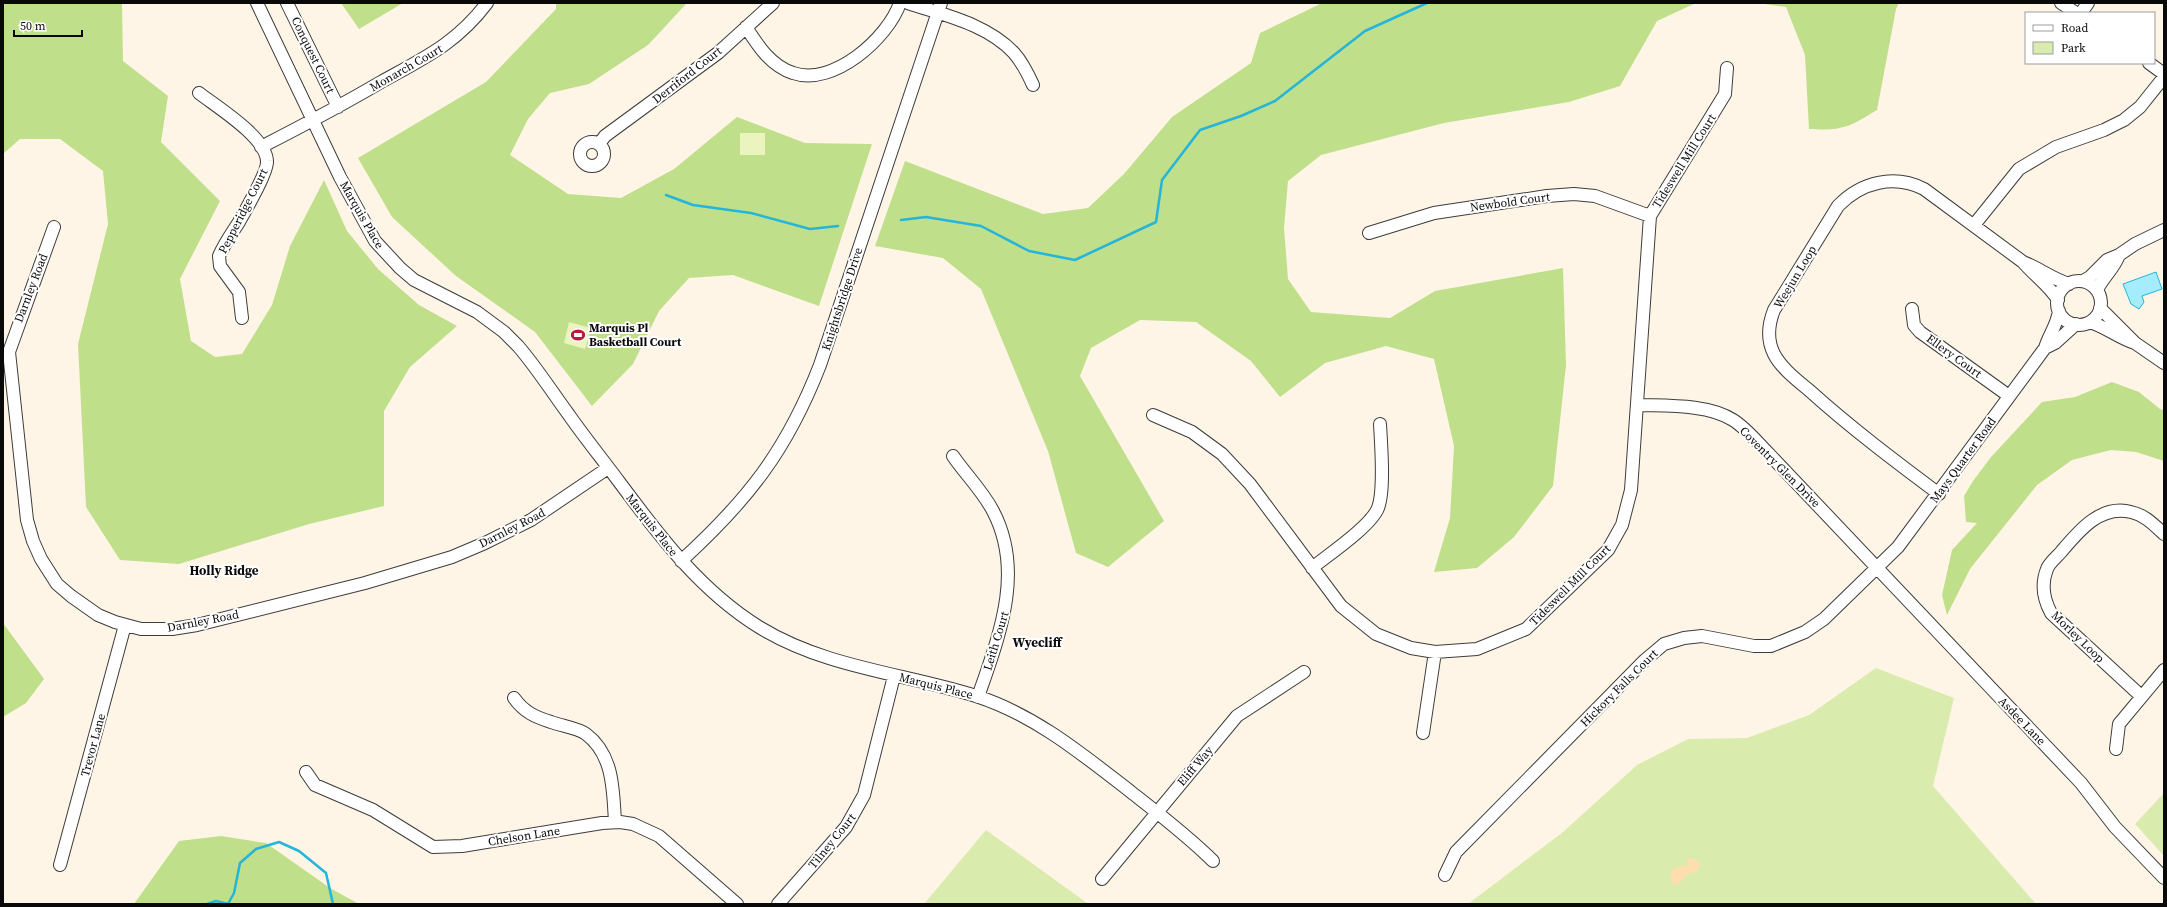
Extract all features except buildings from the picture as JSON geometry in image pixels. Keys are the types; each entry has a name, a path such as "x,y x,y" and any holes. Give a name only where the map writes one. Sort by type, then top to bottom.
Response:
{"street":[{"name":"Marquis Place","path":"257,3 348,192 375,241 384,253 414,280 477,312 508,337 529,359 661,540 712,590 747,619 784,641 813,654 843,664 978,697 1020,714 1044,727 1082,754 1157,812 1213,861"},
{"name":"Conquest Court","path":"287,3 338,107"},
{"name":"Monarch Court","path":"314,120 443,47 461,33 487,3"},
{"name":"Derriford Court","path":"599,144 604,136 718,53 773,3"},
{"path":"746,27 761,50 782,68 793,73 813,75 835,70 863,51 887,26 900,3"},
{"path":"908,3 939,8 998,40 1013,52 1020,61 1033,85"},
{"path":"2061,3 2074,12"},
{"path":"2082,12 2088,3"},
{"name":"Knightsbridge Drive","path":"681,561 711,534 750,491 782,446 800,414 820,365 939,8"},
{"path":"2150,64 2164,74"},
{"name":"Tideswell Mill Court","path":"1153,415 1192,432 1222,454 1250,484 1341,606 1376,634 1411,648 1435,652 1477,649 1526,629 1608,550 1622,525 1631,490 1650,216 1725,94 1727,68"},
{"path":"1974,225 2019,169 2056,147 2104,130 2124,120 2140,107 2164,77"},
{"name":"Pepperidge Court","path":"199,93 247,130 261,147 268,161 266,168 219,256 220,266 239,292 242,318"},
{"path":"261,147 314,120"},
{"name":"Weejun Loop","path":"1939,494 1848,426 1794,377 1775,356 1770,344 1770,321 1774,310 1838,206 1847,197 1859,189 1886,181 1911,183 1924,189 2023,262 2054,293 2058,306"},
{"name":"Newbold Court","path":"1369,233 1434,213 1547,196 1574,194 1595,196 1650,216"},
{"name":"Darnley Road","path":"54,227 9,352 26,520 41,559 57,584 82,605 98,615 125,625 158,630 197,625 432,564 485,543 532,520 608,468"},
{"path":"2069,284 2083,281 2090,277 2107,260 2164,230"},
{"path":"2097,290 2100,282 2115,266 2119,255"},
{"name":"Weejun Loop","path":"2023,262 2038,268 2058,281 2069,284"},
{"path":"2083,281 2097,290 2101,302 2098,313 2090,322"},
{"name":"Mays Quarter Road","path":"1875,568 1898,548 2045,348 2048,337 2058,320 2058,306 2061,291 2069,284"},
{"path":"2058,306 2063,317 2076,324 2090,322 2101,326 2123,339 2135,343"},
{"path":"2100,308 2135,343 2164,363"},
{"name":"Ellery Court","path":"1912,310 1914,325 1920,332 2009,396"},
{"name":"Mays Quarter Road","path":"2045,348 2055,343 2076,324"},
{"name":"Coventry Glen Drive","path":"1638,405 1682,407 1716,413 1733,420 1769,454 1875,568"},
{"path":"1312,568 1365,525 1378,508 1382,478 1380,424"},
{"name":"Leith Court","path":"953,456 984,495 993,511 1003,537 1007,554 1008,574 1005,614 1000,634 978,697"},
{"name":"Morley Loop","path":"2141,696 2051,613 2045,602 2044,590 2047,568 2093,518 2110,512 2130,512 2147,518 2164,534"},
{"name":"Hickory Falls Court","path":"1445,875 1456,852 1645,660 1664,644 1684,638 1702,636 1754,646 1771,646 1789,640 1805,632 1824,619 1875,568"},
{"name":"Asdee Lane","path":"1875,568 2081,783 2119,831 2164,878"},
{"name":"Trevor Lane","path":"60,865 125,625"},
{"path":"1423,732 1435,652"},
{"path":"2116,749 2119,724 2164,670"},
{"name":"Eliff Way","path":"1102,879 1237,716 1304,672"},
{"name":"Tilney Court","path":"778,904 846,827 864,795 894,676"},
{"path":"514,698 521,708 533,716 586,734 604,754 612,776 615,822"},
{"name":"Chelson Lane","path":"306,772 315,785 373,810 433,847 462,846 615,822 633,824 659,836 737,904"}],"green space":[{"path":"3,3 122,3 123,61 168,96 161,142 220,201 180,279 191,341 215,357 242,354 272,305 290,246 324,180 347,231 378,269 419,305 457,326 410,367 384,411 384,506 309,524 179,564 120,560 86,507 78,344 108,224 103,171 60,139 20,139 3,154"},
{"path":"341,3 403,3 359,29"},
{"path":"556,3 687,3 648,45 589,84 550,93 528,119 510,155 568,194 621,198 674,169 737,117 805,143 872,144 819,306 733,275 689,278 659,311 633,364 592,406 535,332 456,276 392,217 358,158 486,82 556,9"},
{"path":"1322,3 1696,3 1657,21 1620,86 1569,102 1444,123 1321,155 1288,181 1284,228 1288,279 1311,312 1390,318 1435,291 1563,268 1566,365 1553,486 1514,537 1477,568 1434,572 1450,518 1454,446 1434,359 1386,346 1325,363 1280,397 1251,361 1196,322 1140,320 1091,348 1080,376 1164,521 1108,567 1076,553 1048,451 981,289 943,258 875,246 905,161 1043,214 1088,208 1124,174 1172,117 1251,63 1260,33"},
{"path":"1757,3 1899,3 1896,9 1877,110 1845,127 1809,129 1805,55 1786,7"},
{"path":"740,133 765,133 765,155 740,155"},
{"name":"Marquis Pl Basketball Court","path":"569,322 591,328 585,349 564,343"},
{"path":"2112,382 2139,392 2160,409 2164,410 2164,461 2136,452 2111,450 2072,460 2037,485 1970,569 1947,615 1942,595 1952,550 1977,523 1966,522 1964,496 1973,481 1991,457 2042,402 2075,397"},
{"path":"3,623 44,679 26,703 3,717"},
{"path":"1876,668 1954,698 1933,786 2036,904 1468,904 1563,832 1637,765 1688,739 1747,738 1809,715"},
{"path":"2164,793 2164,856 2135,824"},
{"path":"986,830 1083,900 1088,904 924,904"},
{"path":"221,836 266,843 330,888 359,904 134,904 179,841"}],"sand":[{"path":"1690,858 1700,863 1698,870 1686,875 1678,884 1673,885 1670,871 1682,865 1688,867 1687,860"}],"water":[{"path":"2156,272 2162,289 2142,296 2144,302 2139,309 2131,304 2123,284"}],"waterway":[{"path":"901,220 926,217 981,226 1029,251 1075,260 1156,222 1162,180 1200,130 1241,116 1275,101 1365,31 1427,3"},
{"path":"666,195 693,205 751,213 810,229 838,226"},
{"path":"207,904 216,901 228,904 234,893 240,863 256,849 279,842 299,851 326,873 333,904"}],"place":[{"name":"Marquis Pl Basketball Court","path":"578,335"}],"district":[{"name":"Holly Ridge","path":"224,570"},
{"name":"Wyecliff","path":"1037,642"}]}
